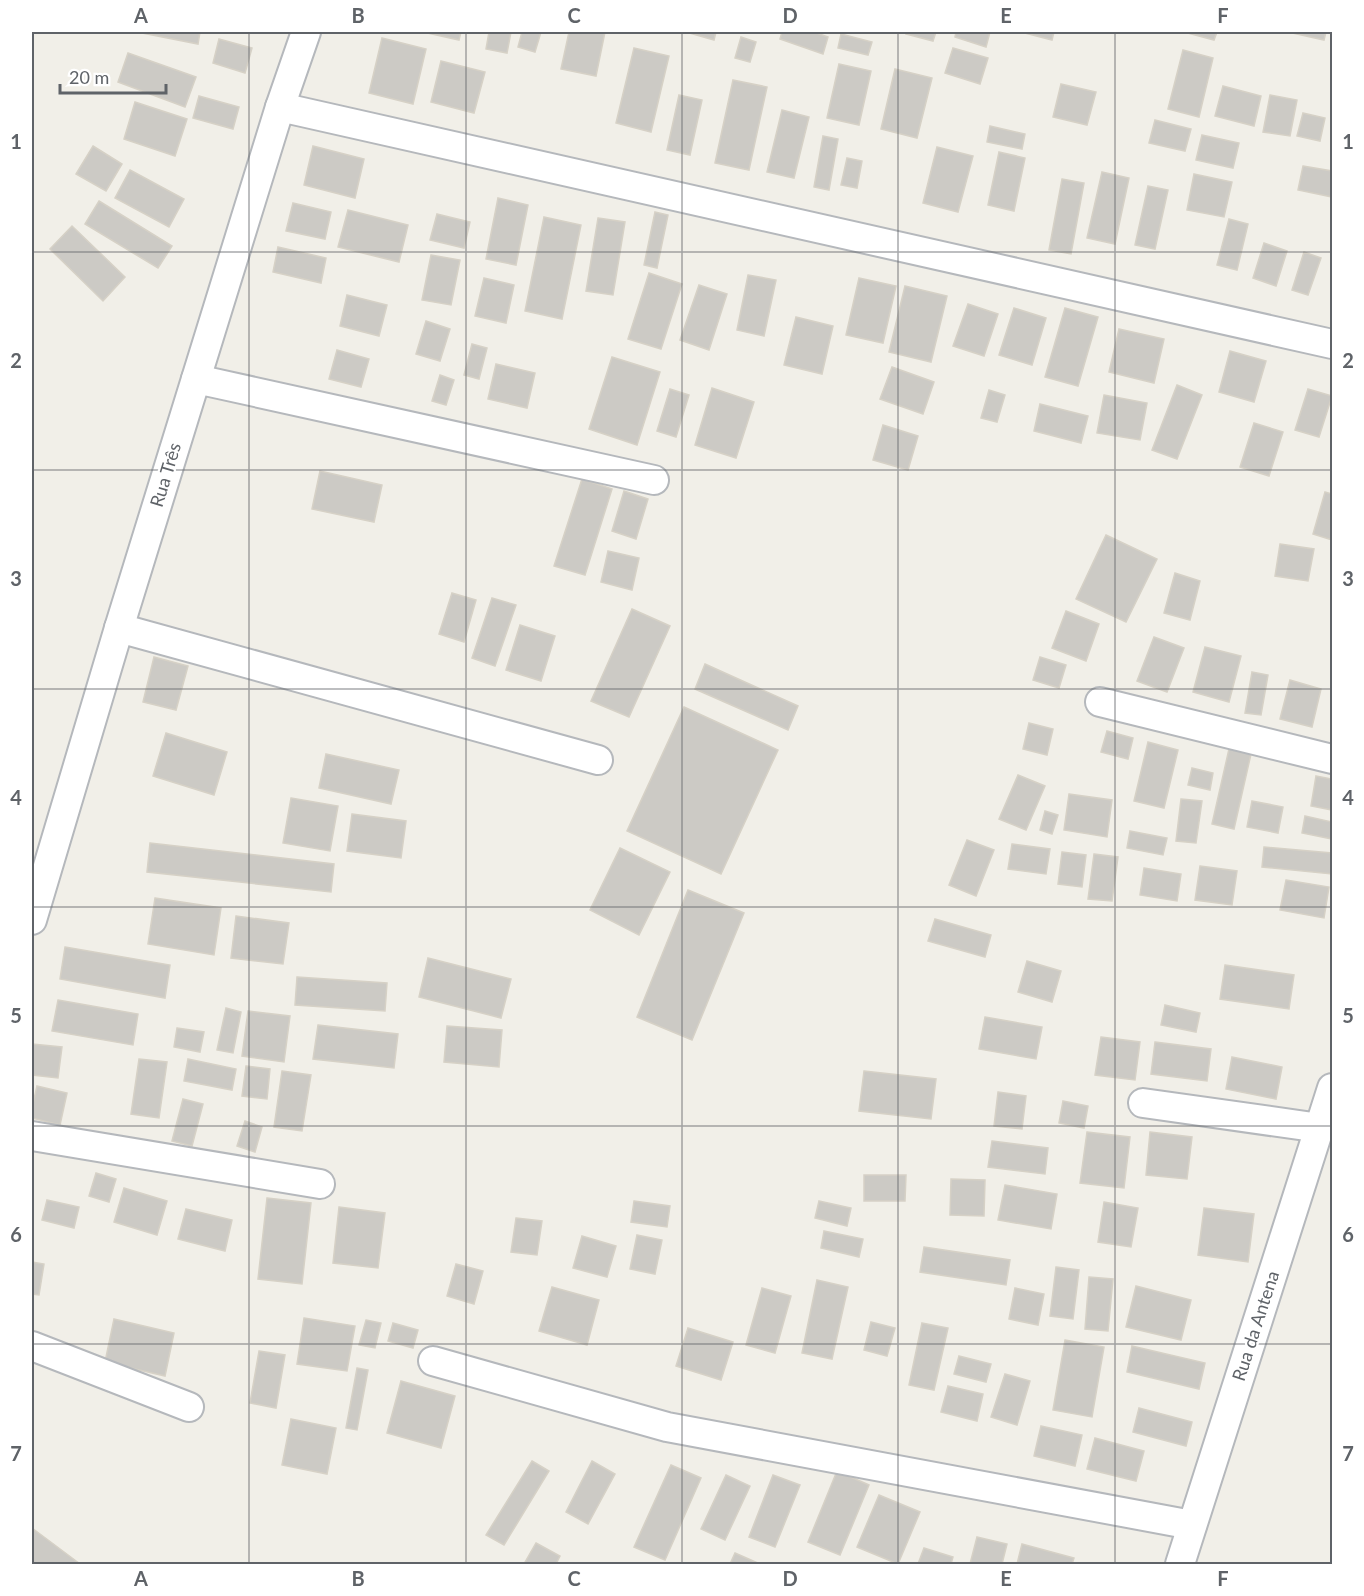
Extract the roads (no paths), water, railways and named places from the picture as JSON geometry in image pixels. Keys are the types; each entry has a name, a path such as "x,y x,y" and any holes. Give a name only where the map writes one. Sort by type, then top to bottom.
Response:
{"street":[{"name":"Rua Três","path":"32,920 118,628 280,107 306,32"},
{"path":"280,107 1332,344"},
{"path":"196,379 654,480"},
{"path":"118,628 598,760"},
{"path":"1100,702 1332,759"},
{"name":"Rua da Antena","path":"1180,1564 1332,1088"},
{"path":"1143,1103 1320,1128"},
{"path":"32,1136 321,1184"},
{"path":"32,1346 189,1407"},
{"path":"434,1361 667,1427 1192,1525"}]}
